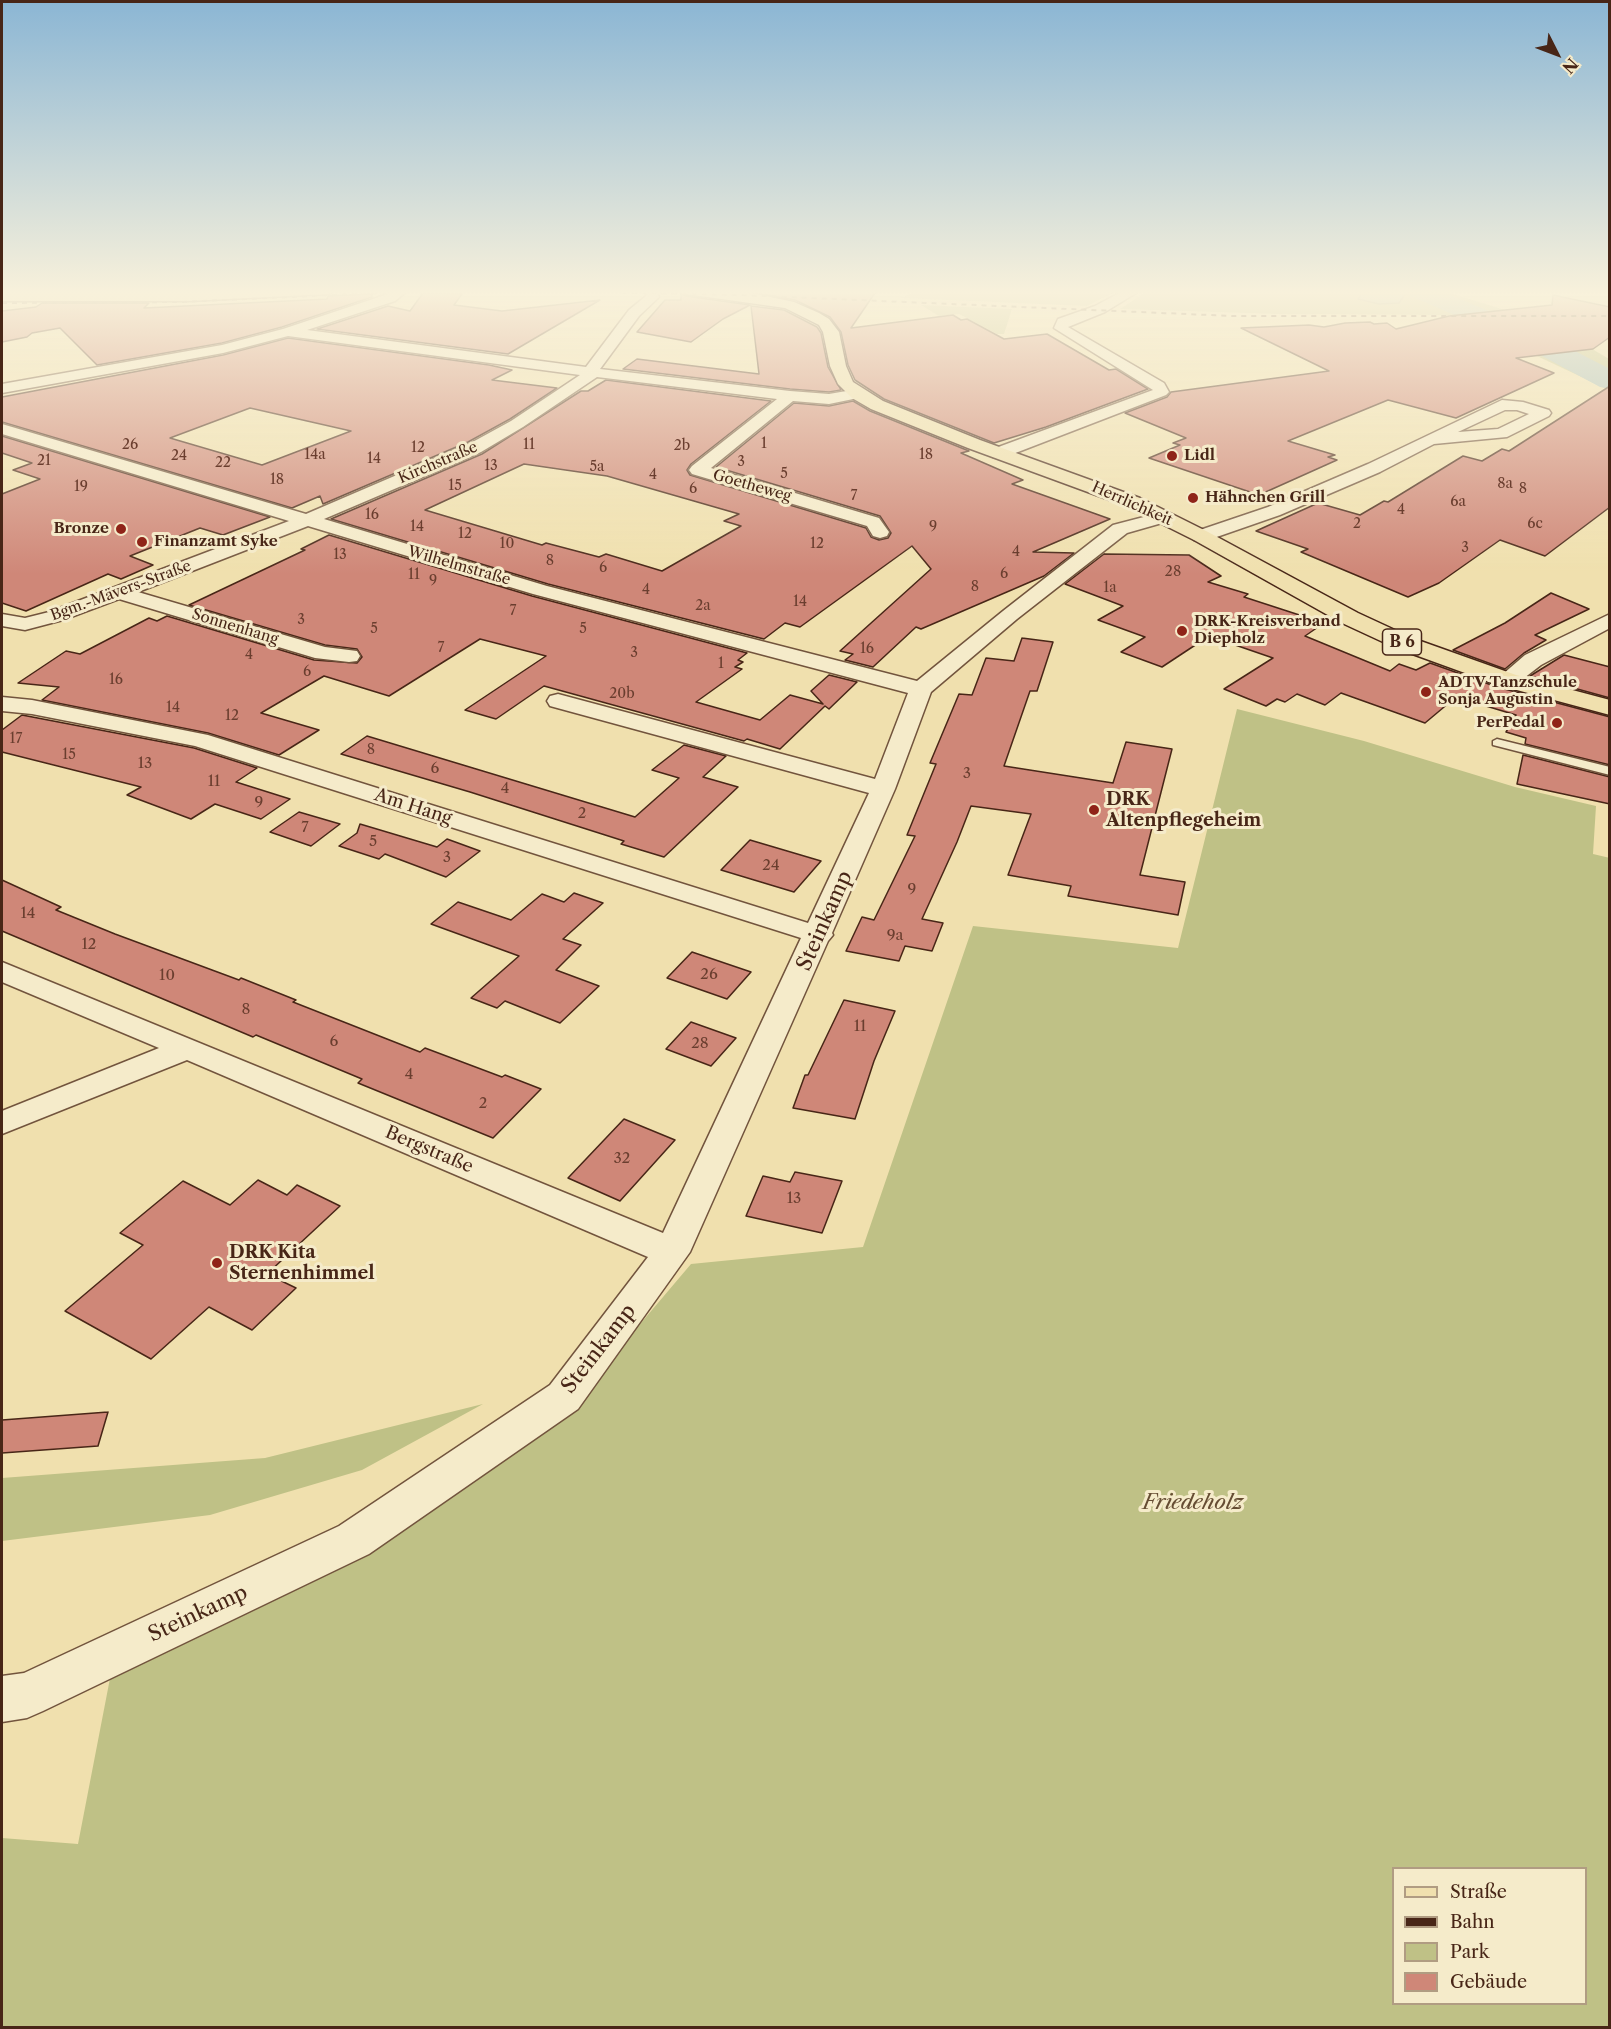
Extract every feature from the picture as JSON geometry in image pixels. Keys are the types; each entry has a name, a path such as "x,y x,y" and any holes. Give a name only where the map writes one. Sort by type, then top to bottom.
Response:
{"main road":[{"name":"Herrlichkeit","path":"847,385 877,405 1114,495 1163,517 1361,623 1404,643 1508,680 1610,708"}],"street":[{"path":"2,389 27,385"},
{"name":"Kirchstraße","path":"305,521 475,448 517,424 576,385"},
{"path":"694,385 829,399 858,394"},
{"path":"999,453 1161,393 1157,385"},
{"name":"Goetheweg","path":"790,396 698,470 873,522 880,532"},
{"path":"1201,536 1274,511 1368,470 1431,439 1502,405 1518,405 1543,413 1501,435 1431,439"},
{"name":"Wilhelmstraße","path":"2,429 540,590 921,689"},
{"name":"Steinkamp","path":"2,1698 27,1695 354,1540 564,1397 672,1252 819,935 883,789 921,689 1010,615 1120,529 1163,517"},
{"name":"Bgm.-Mävers-Straße","path":"2,620 25,624 56,616 305,521"},
{"name":"Sonnenhang","path":"121,592 323,653 349,656"},
{"path":"1508,680 1533,660 1610,620"},
{"path":"558,701 883,789"},
{"name":"Am Hang","path":"2,704 32,707 200,740 819,935"},
{"name":"Bergstraße","path":"2,971 672,1252"},
{"path":"2,1123 186,1049"}],"lane":[{"path":"1497,743 1610,771"}],"green space":[{"path":"1598,385 1609,385 1609,390"},
{"name":"Friedeholz","path":"1237,709 1364,741 1515,787 1596,806 1593,854 1610,858 1609,2027 2,2027 2,1838 78,1844 112,1668 568,1409 691,1264 863,1247 973,926 1178,948"},
{"path":"483,1404 362,1470 210,1515 2,1541 2,1478 265,1458"}],"building":[{"path":"67,385 530,385 557,388 510,419 468,442 323,504 320,496 292,508 2,422 2,397","holes":["250,408 351,431 262,465 170,438"]},
{"path":"598,385 643,385 771,401 691,464 687,470 690,475 866,528 871,537 879,540 888,538 891,533 880,516 716,467 794,403 829,406 853,401 870,411 969,451 961,453 1023,480 1012,484 1110,519 1033,552 1074,553 1044,576 921,629 916,627 873,667 845,660 853,654 840,651 931,569 912,546 800,627 785,623 764,639 548,584 331,519 482,454 581,391 588,391","holes":["524,464 607,476 739,514 724,521 741,526 662,571 606,554 599,557 546,543 542,545 425,510"]},
{"path":"754,385 838,385 841,390 829,392"},
{"path":"862,385 1141,385 1148,389 1046,427 994,443 884,399"},
{"path":"1226,385 1529,385 1456,418 1388,400 1288,441 1335,455 1328,457 1337,460 1259,495 1149,458 1180,445 1173,443 1186,438 1125,413 1167,397 1171,392"},
{"path":"1610,386 1610,507 1545,556 1500,540 1439,583 1408,597 1301,552 1308,549 1256,531 1318,503 1360,515 1384,501 1388,502 1463,456 1482,461 1502,449 1509,451"},
{"path":"2,436 270,517 223,535 200,528 130,556 153,565 121,579 108,574 26,611 2,603 2,494 40,479 13,470 32,463 2,453"},
{"path":"329,535 532,596 747,653 738,660 743,662 735,667 742,669 696,702 760,720 790,695 823,704 811,691 829,675 857,682 829,709 825,706 780,749 544,686 496,719 465,710 546,656 480,639 389,696 324,676 261,713 319,730 279,755 208,733 42,700 59,687 18,683 66,651 80,654 149,618 157,621 167,616 314,660 357,663 362,657 357,649 325,645 189,605 305,550 301,549"},
{"path":"1104,554 1189,555 1221,576 1208,582 1248,594 1244,597 1324,623 1305,636 1390,671 1399,664 1416,670 1430,663 1497,687 1610,717 1610,765 1525,744 1526,738 1506,732 1516,715 1456,697 1425,723 1341,693 1325,705 1297,694 1285,702 1277,699 1266,706 1224,689 1273,658 1209,636 1162,667 1121,652 1145,637 1098,620 1123,606 1065,584"},
{"path":"1551,593 1589,609 1535,635 1546,640 1524,653 1505,669 1453,650 1505,623"},
{"path":"1022,638 1053,642 1037,691 1030,691 1004,766 1113,783 1126,742 1172,749 1140,875 1185,882 1178,915 1068,896 1071,886 1008,875 1031,814 971,806 922,919 943,923 932,951 905,946 899,961 846,951 862,917 874,920 915,836 907,835 936,764 930,763 959,694 972,695 986,658 1014,661"},
{"path":"1564,655 1610,667 1610,698 1530,676"},
{"path":"22,715 194,748 257,768 236,782 290,799 261,819 215,804 191,819 127,795 141,787 2,752 2,730"},
{"path":"367,736 635,817 679,778 652,770 684,745 726,756 703,777 738,787 664,857 621,844 624,841 341,754"},
{"path":"1523,755 1610,777 1610,804 1517,784"},
{"path":"299,812 340,824 311,846 270,832"},
{"path":"360,824 437,847 447,839 480,851 446,877 385,854 379,859 339,846 357,833"},
{"path":"750,840 821,861 794,892 721,870"},
{"path":"2,880 61,907 56,910 115,934 239,980 241,978 296,1000 293,1002 420,1052 425,1048 541,1089 493,1138 358,1083 362,1079 256,1035 253,1037 2,931"},
{"path":"574,893 603,903 563,939 581,945 556,970 599,986 560,1023 505,1001 497,1008 471,998 519,956 431,924 458,902 511,920 542,894 564,902"},
{"path":"692,952 751,972 727,999 667,978"},
{"path":"844,1000 895,1011 874,1061 855,1119 793,1108 805,1075 808,1075"},
{"path":"691,1022 736,1038 711,1066 666,1049"},
{"path":"624,1119 675,1140 620,1201 568,1178"},
{"path":"795,1172 842,1181 822,1233 746,1216 763,1176 790,1182"},
{"name":"DRK Kita Sternenhimmel","path":"258,1180 287,1195 297,1185 340,1206 267,1274 296,1288 252,1330 209,1307 151,1359 65,1311 143,1245 120,1233 183,1181 230,1205"},
{"path":"108,1412 98,1446 2,1453 2,1420"}],"place":[{"name":"Lidl","path":"1172,456"},
{"name":"Hähnchen Grill","path":"1193,498"},
{"name":"Bronze","path":"121,529"},
{"name":"Finanzamt Syke","path":"142,542"},
{"name":"DRK-Kreisverband Diepholz","path":"1182,631"},
{"name":"ADTV Tanzschule Sonja Augustin","path":"1426,692"},
{"name":"PerPedal","path":"1557,723"},
{"name":"DRK Altenpflegeheim","path":"1094,810"},
{"name":"DRK Kita Sternenhimmel","path":"217,1263"}]}
